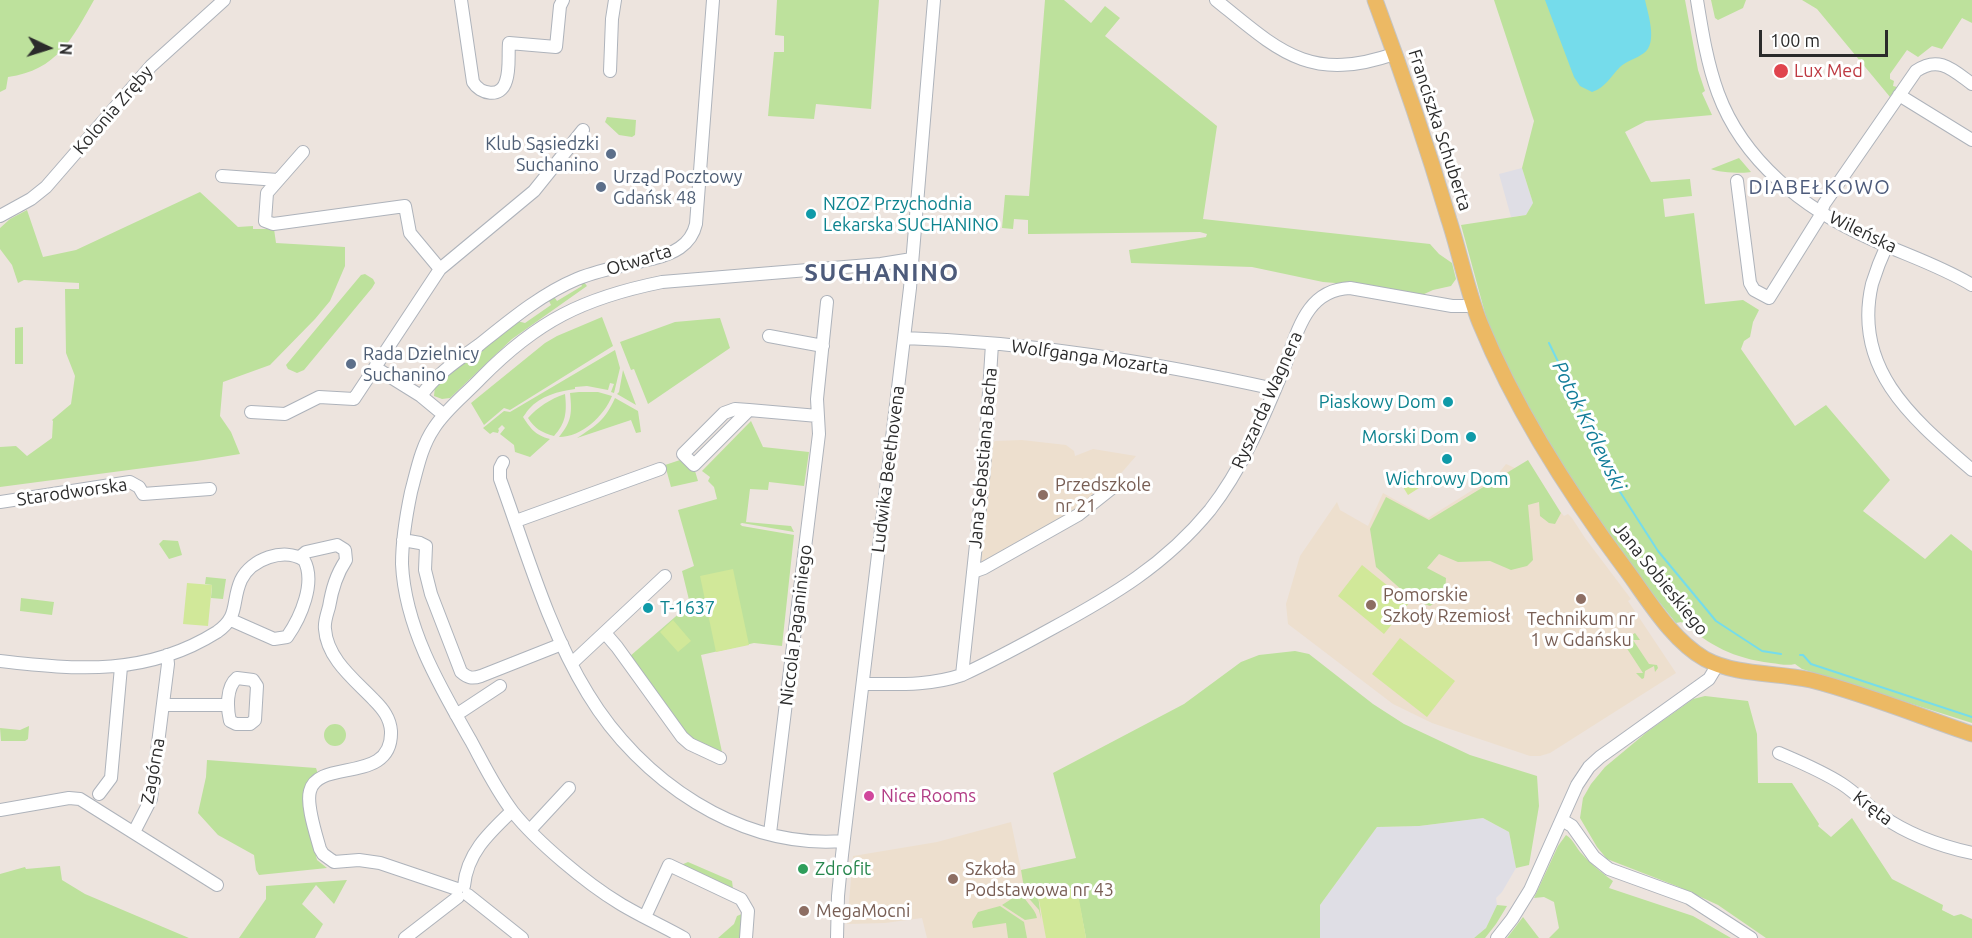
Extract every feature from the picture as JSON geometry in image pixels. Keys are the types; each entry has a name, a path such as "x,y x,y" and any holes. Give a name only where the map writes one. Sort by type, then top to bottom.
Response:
{"main road":[{"name":"Franciszka Schuberta","path":"1375,0 1432,164 1464,273"},
{"name":"Jana Sobieskiego","path":"1464,273 1473,304 1494,354 1523,411 1587,516 1681,640 1703,657 1718,664 1814,681 1972,734"}],"street":[{"name":"Kolonia Zręby","path":"0,216 31,199 46,187 151,66 224,0"},
{"path":"461,0 473,82 479,90 487,93 496,91 506,82 509,43 556,47 562,0"},
{"path":"610,72 615,0"},
{"name":"Otwarta","path":"422,396 437,377 502,327 567,284 614,267 663,256 684,244 694,232 713,0"},
{"name":"Ludwika Beethovena","path":"837,938 843,841 904,338 934,0"},
{"path":"1216,0 1273,46 1308,61 1330,65 1348,64 1394,54"},
{"name":"Wileńska","path":"1697,0 1710,68 1719,95 1732,123 1763,165 1779,181 1821,211 1858,232 1920,258 1972,285"},
{"path":"1737,182 1750,283 1757,293 1769,298 1819,218 1824,204 1916,71 1925,65 1942,64 1972,84"},
{"path":"1899,95 1972,140"},
{"path":"251,412 285,414 319,398 354,399 440,268 534,191 583,130"},
{"path":"303,152 267,193 265,221 268,224 405,206 410,233 440,268"},
{"path":"222,176 278,180"},
{"path":"1887,245 1877,270 1869,302 1870,336 1876,360 1884,378 1899,401 1972,470"},
{"path":"684,938 596,888 530,830 512,811 456,715 428,659 408,605 402,565 407,513 419,460 433,429 444,415 511,350 547,323 586,303 628,289 662,282 881,264 912,259"},
{"name":"Ryszarda Wagnera","path":"862,684 923,684 962,675 1096,604 1150,570 1210,510 1234,474 1251,445 1305,316 1312,304 1327,293 1350,288 1452,306 1473,304"},
{"name":"Niccola Paganiniego","path":"770,833 818,445 817,399 827,302"},
{"path":"769,336 823,346"},
{"name":"Wolfganga Mozarta","path":"904,338 1076,352 1275,389"},
{"name":"Jana Sebastiana Bacha","path":"962,675 984,470 992,344"},
{"path":"375,368 422,396 444,415"},
{"path":"749,410 694,465 683,454 724,413 749,410 818,416"},
{"path":"503,462 500,468 500,479 551,620 587,694 628,749 681,794 710,812 750,828 770,833 830,842 843,841"},
{"path":"516,522 660,469"},
{"name":"Starodworska","path":"0,502 130,482 139,487 144,494 210,489"},
{"name":"Jana Sebastiana Bacha","path":"973,572 1073,518 1112,488"},
{"path":"403,540 426,546 425,570 431,594 461,672 465,676 475,678 562,645"},
{"path":"300,557 306,552 337,545 345,550 346,560 333,585 325,623 327,641 338,661 386,715 391,733 386,752 372,764 325,777 311,786 309,801 320,849 334,862 380,863 462,892 477,900 522,938"},
{"path":"0,661 70,668 121,667 167,655 205,639 231,620 242,578 252,568 272,556 290,554 304,560 308,567 308,583 301,611 287,637 274,639 231,620"},
{"path":"572,663 665,576"},
{"path":"605,633 682,737 690,744 720,758"},
{"name":"Zagórna","path":"134,832 151,799 168,664 167,655"},
{"path":"1497,938 1530,890 1577,785 1589,767 1709,679 1718,664"},
{"path":"99,794 111,778 121,667"},
{"path":"456,715 500,686"},
{"path":"163,705 227,705"},
{"name":"Kręta","path":"1779,753 1817,769 1843,784 1879,814 1913,834 1972,853"},
{"path":"530,830 569,788"},
{"path":"0,810 69,798 80,799 217,885"},
{"path":"405,938 462,892 465,872 478,847 492,829 512,811"},
{"path":"1562,820 1572,826 1594,857 1609,868 1689,898 1751,938"},
{"path":"645,917 669,865 741,899 748,911 746,938"}],"shaded area":[{"path":"1522,168 1533,203 1526,215 1511,217 1499,174"},
{"name":"Przedszkole nr 21","path":"1022,440 1066,445 1074,451 1075,456 1093,449 1136,456 1111,485 1088,505 977,568 990,446 995,441"},
{"name":"Pomorskie Szkoły Rzemiosł","path":"1506,464 1528,474 1564,516 1568,514 1572,518 1631,599 1628,601 1676,673 1550,753 1540,756 1530,756 1432,723 1393,704 1288,624 1286,604 1300,556 1337,502 1340,510 1368,526 1383,493 1428,518 1498,474"},
{"path":"1483,818 1509,832 1516,868 1496,898 1497,905 1486,928 1474,938 1320,938 1320,905 1377,827 1419,826"},
{"name":"Szkoła Podstawowa nr 43","path":"1011,822 1021,870 1052,864 1057,891 1077,888 1086,938 927,938 922,918 885,923 847,924 853,856 937,842"}],"green space":[{"path":"0,0 94,0 70,40 51,60 39,68 8,77 6,89 0,92"},
{"path":"777,0 879,0 871,109 816,104 814,119 768,116 774,52 784,52 784,36 775,35"},
{"path":"1045,0 1064,0 1091,23 1105,6 1120,18 1105,36 1217,126 1203,219 1430,244 1452,263 1456,279 1451,286 1422,295 1360,285 1323,282 1252,267 1131,263 1129,250 1206,237 1207,234 1200,232 1028,234 1028,220 1014,219 1013,229 1002,228 1005,195 1029,196"},
{"path":"1494,0 1685,0 1698,70 1705,91 1702,93 1712,115 1646,121 1625,132 1651,182 1690,179 1692,196 1663,199 1665,217 1694,213 1705,304 1743,300 1759,310 1753,322 1750,337 1744,341 1741,349 1795,426 1826,405 1890,480 1863,511 1925,559 1951,534 1972,551 1972,723 1802,669 1795,664 1786,665 1745,658 1723,650 1681,622 1676,623 1625,559 1557,459 1502,361 1488,324 1461,225 1526,215 1533,203 1522,168 1534,121"},
{"path":"1711,0 1746,0 1743,8 1718,20 1715,18"},
{"path":"1802,0 1972,0 1972,23 1962,18 1942,49 1932,46 1918,57 1907,50 1890,74 1890,79 1894,81 1893,86 1897,87 1890,97 1817,9"},
{"path":"607,117 636,120 635,135 632,137 619,135 605,122"},
{"path":"1739,158 1751,172 1711,169"},
{"path":"200,192 238,227 253,226 253,229 274,229 276,243 345,247 345,266 330,301 315,319 270,365 223,382 220,416 231,432 240,454 0,487 0,447 16,446 27,456 52,438 52,420 71,404 75,376 66,353 65,289 79,289 79,283 24,280 18,283 12,265 0,249 0,228 10,219 27,210 43,257 76,250"},
{"path":"365,274 375,283 372,288 304,370 297,373 288,369 286,365 361,275"},
{"path":"583,281 587,286 512,339 450,398 442,399 434,396 438,382 517,321 525,323 551,305 548,299 553,295 557,301 582,286 580,282"},
{"path":"602,317 613,346 510,410 504,408 484,425 471,403 545,343"},
{"path":"720,318 730,348 648,404 620,342 675,322"},
{"path":"23,327 23,364 15,364 15,328"},
{"path":"615,350 620,368 614,393 611,392 614,384 610,383 608,390 587,386 575,387 575,389 544,397 527,411 523,417 531,428 541,436 550,439 530,457 515,452 514,445 500,434 505,428 502,425 498,433 490,434 483,428 504,411 510,412"},
{"path":"623,370 636,405 617,394"},
{"path":"598,392 612,396 604,411 591,424 576,433 559,437 570,416 570,393"},
{"path":"565,394 565,417 561,426 554,436 542,432 528,418 554,398"},
{"path":"615,398 638,411 641,432 636,433 631,420 577,438 600,421"},
{"path":"751,421 763,447 809,452 804,486 769,482 768,490 750,489 746,522 791,526 794,532 740,524 794,535 782,646 754,643 701,655 722,752 720,755 688,737 629,657 690,604 682,571 694,566 678,510 717,499 714,487 708,481 710,477 702,471"},
{"path":"683,459 692,471 695,471 698,481 671,487 665,465"},
{"path":"1528,460 1561,513 1555,524 1549,523 1540,516 1539,502 1528,505 1533,560 1527,566 1511,570 1490,561 1458,562 1439,554 1427,568 1446,578 1445,596 1430,606 1413,600 1376,567 1370,529 1386,497 1429,520"},
{"path":"1409,472 1419,488 1408,495 1398,479"},
{"path":"163,540 178,541 182,555 169,559 159,544"},
{"path":"1362,565 1409,603 1384,634 1338,596"},
{"path":"733,569 749,645 716,652 700,576"},
{"path":"206,577 226,579 223,599 211,598 212,585 205,584"},
{"path":"187,583 212,585 208,626 183,624"},
{"path":"21,598 54,602 52,615 20,611"},
{"path":"673,620 691,641 678,652 660,632"},
{"path":"1635,633 1640,640 1633,640 1649,664 1657,665 1658,668 1655,672 1654,666 1645,671 1642,679 1636,673 1643,673 1626,647 1618,647 1617,644"},
{"path":"1400,638 1455,681 1427,717 1372,674"},
{"path":"1295,651 1309,654 1373,704 1404,724 1470,755 1537,776 1539,806 1529,865 1516,868 1509,832 1483,818 1419,826 1377,827 1320,905 1320,938 1086,938 1076,887 1038,895 1041,919 1039,910 1025,894 1021,870 1076,858 1053,773 1184,704 1241,662 1259,655"},
{"path":"1705,696 1748,701 1757,734 1758,783 1792,783 1819,824 1818,826 1831,837 1852,818 1892,879 1943,905 1942,910 1954,916 1961,914 1972,919 1972,938 1766,938 1718,905 1607,859 1580,818 1583,798 1591,784 1605,767 1647,732 1693,699"},
{"path":"335,724 343,727 346,735 343,743 335,746 327,743 324,735 327,727"},
{"path":"29,726 28,739 25,741 1,741 0,728 20,730"},
{"path":"207,760 316,768 318,774 307,782 303,797 317,860 327,868 259,875 254,855 218,835 198,813 206,777"},
{"path":"1566,835 1590,862 1613,881 1609,888 1693,916 1731,938 1549,938 1559,928 1554,902 1544,897 1534,898 1558,846"},
{"path":"688,862 732,881 733,889 681,865"},
{"path":"60,866 62,880 85,894 189,938 0,938 0,874 25,867 26,869"},
{"path":"347,880 334,904 316,885 302,904 323,924 315,938 239,938 266,899 266,886"},
{"path":"1077,888 1086,938 1046,938 1038,895"},
{"path":"1020,889 1037,918 1025,920 1002,905 1016,896"},
{"path":"1497,905 1507,906 1485,938 1474,938 1486,928"},
{"path":"1000,906 1024,922 1027,938 1008,938 1006,923 973,928 972,922 978,912"},
{"path":"744,913 743,938 718,938 734,924 737,916"},
{"path":"1523,917 1539,938 1507,938"}],"water":[{"path":"1545,0 1645,0 1651,28 1648,48 1641,55 1622,65 1604,85 1592,92 1580,86 1574,77"}],"waterway":[{"name":"Potok Królewski","path":"1549,343 1580,407 1606,470 1658,551 1716,621 1762,651 1781,654"},
{"name":"Potok Królewski","path":"1800,655 1803,655 1811,664 1972,717"}],"place":[{"name":"Lux Med","path":"1781,71"},
{"name":"Klub Sąsiedzki Suchanino","path":"611,154"},
{"name":"Urząd Pocztowy Gdańsk 48","path":"601,187"},
{"name":"NZOZ Przychodnia Lekarska SUCHANINO","path":"811,214"},
{"name":"Rada Dzielnicy Suchanino","path":"351,364"},
{"name":"Piaskowy Dom","path":"1448,402"},
{"name":"Morski Dom","path":"1471,437"},
{"name":"Wichrowy Dom","path":"1447,459"},
{"name":"Przedszkole nr 21","path":"1043,495"},
{"name":"Technikum nr 1 w Gdańsku","path":"1581,599"},
{"name":"Pomorskie Szkoły Rzemiosł","path":"1371,605"},
{"name":"T-1637","path":"648,608"},
{"name":"Nice Rooms","path":"869,796"},
{"name":"Zdrofit","path":"803,869"},
{"name":"Szkoła Podstawowa nr 43","path":"953,879"},
{"name":"MegaMocni","path":"804,911"}],"district":[{"name":"DIABEŁKOWO","path":"1820,187"},
{"name":"SUCHANINO","path":"882,273"}]}
